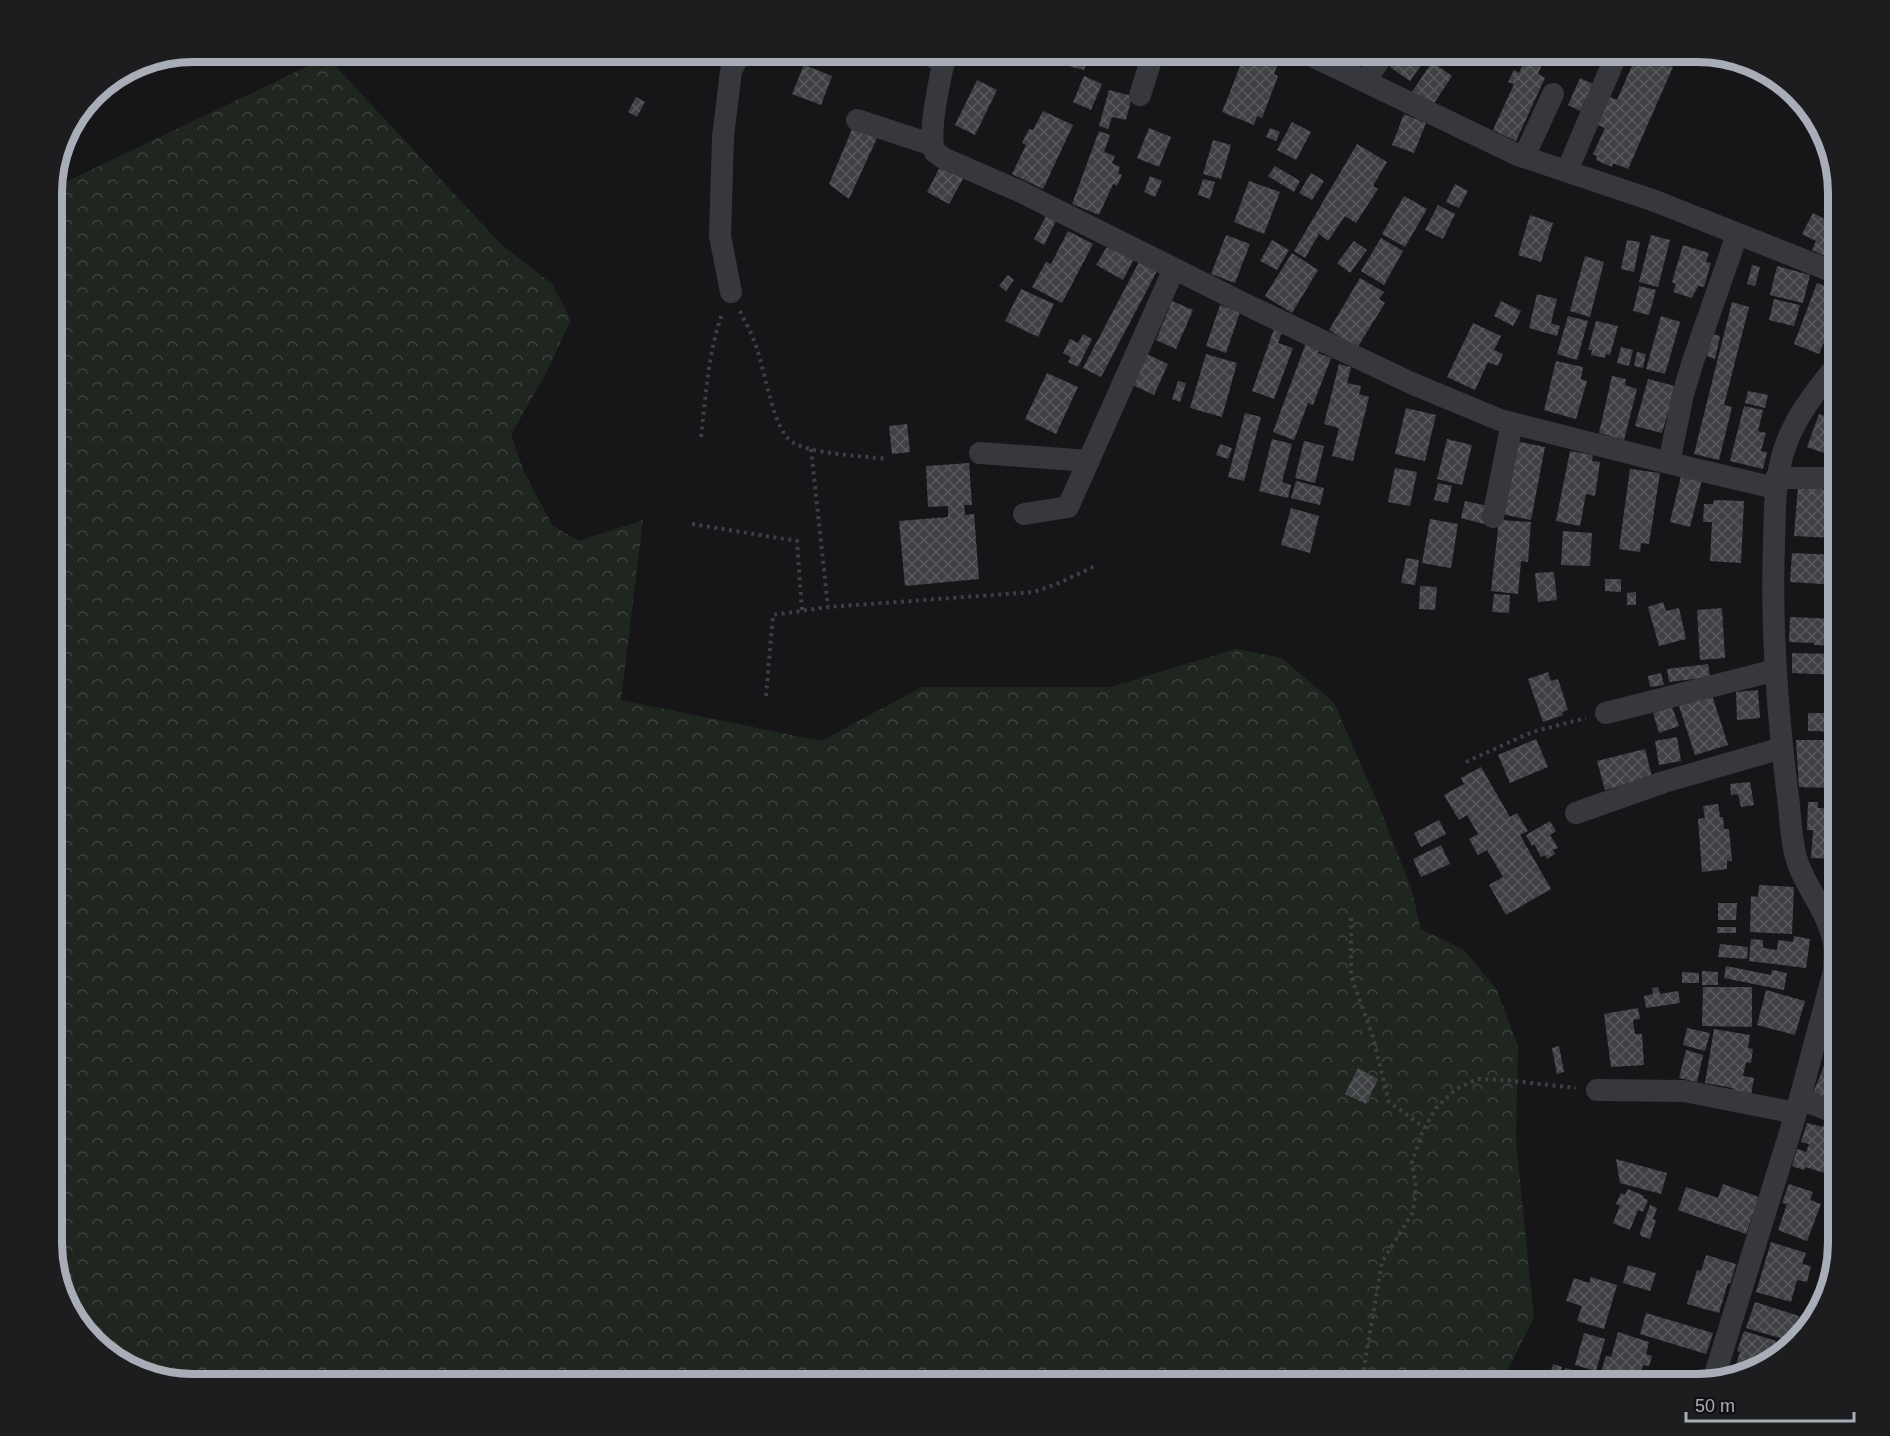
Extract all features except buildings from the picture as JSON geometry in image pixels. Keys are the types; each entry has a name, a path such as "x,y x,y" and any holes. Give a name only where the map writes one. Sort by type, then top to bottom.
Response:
{"street":[{"path":"731,292 720,236 723,137 731,71 736,62"},
{"path":"944,62 933,116 933,145 935,152 943,158 1021,192 1174,269 1411,383 1500,420 1669,463 1776,483 1828,479"},
{"path":"1140,95 1150,62"},
{"path":"1325,62 1524,157 1655,201 1828,270"},
{"path":"1365,81 1378,62"},
{"path":"1567,171 1613,62"},
{"path":"1524,157 1553,94"},
{"path":"857,120 933,145"},
{"path":"1669,463 1683,394 1737,235"},
{"path":"1024,514 1068,507 1174,269"},
{"path":"1828,376 1797,420 1783,451 1776,483 1772,591 1782,748 1794,849 1805,884 1828,922"},
{"path":"1493,517 1512,423"},
{"path":"980,453 1089,461"},
{"path":"1606,713 1776,670"},
{"path":"1576,813 1664,782 1782,748"},
{"path":"1716,1373 1798,1106 1828,993"},
{"path":"1597,1090 1684,1091 1828,1112"}],"path":[{"path":"701,437 717,329 731,292"},
{"path":"731,292 757,346 777,422 785,436 793,443 811,449 887,459"},
{"path":"811,449 828,607"},
{"path":"692,524 797,542 802,611"},
{"path":"766,696 773,615 828,607 1034,592 1095,566"},
{"path":"1466,762 1532,732 1606,713"},
{"path":"1351,918 1351,976 1372,1034 1389,1102 1425,1128"},
{"path":"1362,1374 1383,1262 1413,1212 1416,1189 1412,1162 1425,1128 1436,1108 1456,1089 1478,1079 1597,1090"}],"green space":[{"path":"317,62 332,62 501,244 552,284 571,320 545,375 511,435 524,472 553,526 579,541 643,520 621,700 821,741 922,687 1110,687 1236,649 1282,658 1334,703 1377,801 1411,888 1421,929 1464,950 1497,990 1518,1046 1516,1141 1534,1318 1506,1374 193,1374 151,1368 127,1357 113,1347 94,1330 75,1301 68,1285 62,1252 62,184"}]}
